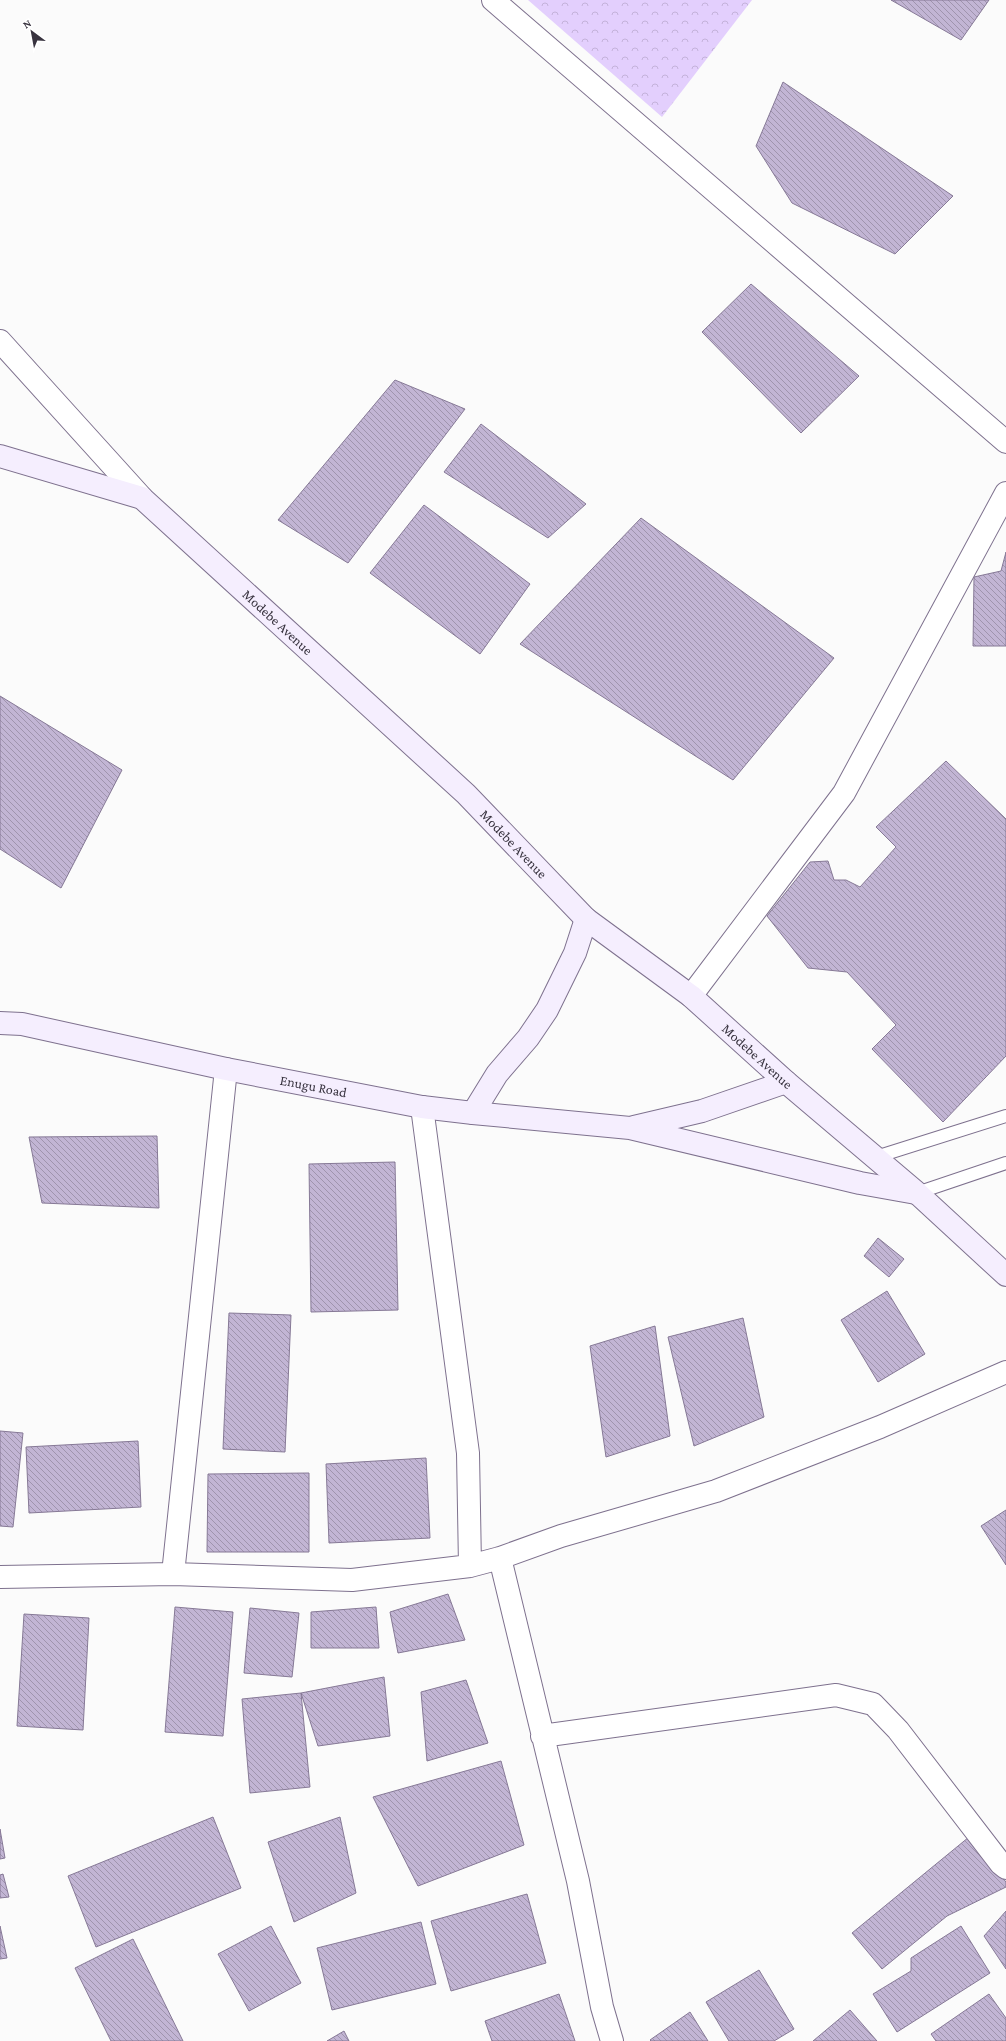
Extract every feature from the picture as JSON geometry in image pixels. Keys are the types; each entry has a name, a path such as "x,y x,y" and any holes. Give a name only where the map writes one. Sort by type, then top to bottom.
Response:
{"street":[{"path":"493,0 1006,442"},
{"path":"0,340 142,498"},
{"name":"Modebe Avenue","path":"0,456 142,498 466,794 586,919 691,996 786,1082 917,1193 1006,1275"},
{"path":"691,996 844,793 1006,493"},
{"path":"473,1113 497,1074 528,1038 547,1010 575,953 586,919"},
{"name":"Enugu Road","path":"0,1023 22,1024 226,1069 422,1107 630,1128"},
{"path":"173,1574 226,1069"},
{"path":"630,1128 702,1111 786,1082"},
{"path":"422,1107 468,1453 470,1566"},
{"path":"630,1128 860,1183 917,1193"},
{"path":"0,1577 173,1574 352,1580 470,1566 500,1558 561,1536 716,1491 880,1427 1006,1372"},
{"path":"500,1558 578,1881 602,2006 612,2041"},
{"path":"542,1736 836,1695 873,1704 898,1730 1001,1864 1006,1868"}],"lane":[{"path":"876,1158 1006,1116"},
{"path":"917,1193 1006,1163"}],"green space":[{"path":"528,0 752,0 662,117"}],"building":[{"path":"891,0 989,0 961,40"},
{"path":"783,82 953,196 895,254 792,203 756,146"},
{"path":"751,284 859,376 801,433 702,332"},
{"path":"395,380 465,409 348,563 278,520"},
{"path":"481,424 586,504 548,538 444,472"},
{"path":"424,505 530,584 480,654 370,573"},
{"path":"641,518 834,658 733,780 520,644"},
{"path":"1006,552 1006,646 973,646 974,577 1001,571"},
{"path":"0,696 122,770 61,888 0,849"},
{"path":"946,761 1006,819 1006,1056 943,1122 872,1049 896,1025 847,972 808,968 767,916 810,862 828,861 834,880 846,880 860,887 896,847 876,827"},
{"path":"157,1136 159,1208 42,1203 29,1137"},
{"path":"395,1162 398,1310 311,1312 309,1164"},
{"path":"878,1238 904,1259 889,1277 864,1256"},
{"path":"887,1291 925,1354 878,1382 841,1320"},
{"path":"229,1313 291,1315 285,1452 223,1449"},
{"path":"743,1318 764,1417 694,1446 668,1337"},
{"path":"655,1326 670,1436 606,1457 590,1346"},
{"path":"0,1431 23,1433 13,1527 0,1526"},
{"path":"138,1441 141,1507 29,1513 26,1447"},
{"path":"426,1458 430,1538 329,1543 326,1464"},
{"path":"309,1473 309,1552 207,1552 208,1474"},
{"path":"1006,1510 1006,1565 981,1526"},
{"path":"448,1594 465,1640 398,1653 390,1612"},
{"path":"175,1607 233,1612 223,1736 165,1732"},
{"path":"376,1607 379,1648 311,1648 311,1612"},
{"path":"250,1608 299,1613 292,1677 244,1673"},
{"path":"24,1614 89,1618 83,1730 17,1726"},
{"path":"384,1677 390,1736 318,1746 301,1693"},
{"path":"466,1680 488,1743 427,1761 421,1692"},
{"path":"301,1693 310,1787 250,1793 242,1699"},
{"path":"501,1761 524,1845 418,1886 373,1797"},
{"path":"213,1817 241,1888 96,1947 68,1876"},
{"path":"340,1817 356,1893 294,1922 268,1842"},
{"path":"0,1829 5,1858 0,1859"},
{"path":"969,1837 1006,1882 1006,1887 947,1916 882,1969 852,1933"},
{"path":"3,1874 9,1897 0,1898 0,1875"},
{"path":"527,1894 546,1963 451,1991 431,1921"},
{"path":"1006,1911 1006,1969 984,1936"},
{"path":"421,1922 436,1984 332,2010 317,1948"},
{"path":"0,1926 7,1958 0,1959"},
{"path":"271,1926 301,1983 249,2011 218,1954"},
{"path":"961,1926 990,1973 897,2032 873,1994 911,1971 911,1958"},
{"path":"133,1939 183,2041 111,2041 75,1968"},
{"path":"759,1970 794,2029 774,2041 729,2041 706,2002"},
{"path":"559,1994 575,2041 492,2041 485,2021"},
{"path":"989,1994 1006,2018 1006,2041 936,2041 931,2034"},
{"path":"850,2010 877,2041 813,2041"},
{"path":"690,2012 708,2041 650,2040"},
{"path":"344,2031 349,2041 327,2041"}]}
